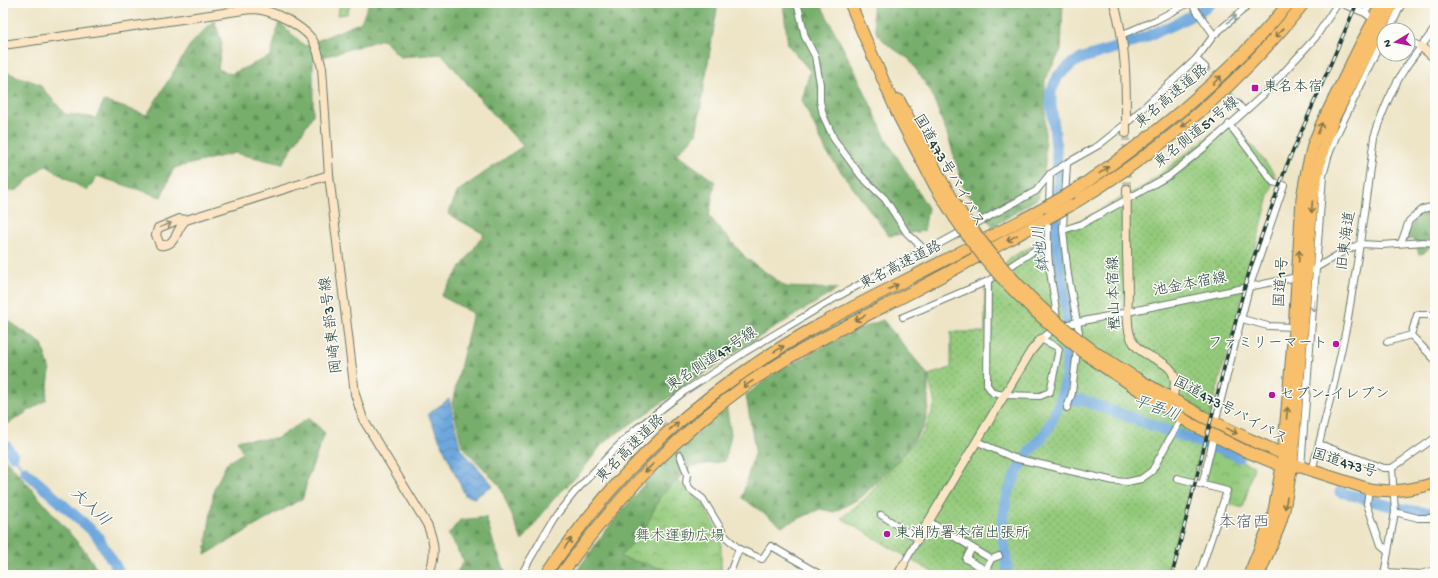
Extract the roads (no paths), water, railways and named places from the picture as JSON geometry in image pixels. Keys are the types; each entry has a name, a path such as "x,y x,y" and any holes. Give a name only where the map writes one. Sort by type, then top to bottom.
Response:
{"highway":[{"name":"国道473号バイパス","path":"850,3 899,117 935,186 958,215 969,240 1032,310 1072,344 1215,423 1283,454 1292,466"},
{"name":"東名高速道路","path":"546,575 595,508 625,473 653,445 718,390 754,364 847,310 1046,207 1072,192 1145,140 1214,82 1246,51 1289,3"},
{"name":"東名高速道路","path":"561,575 620,499 647,470 695,426 748,385 816,343 973,260 1071,205 1121,174 1181,128 1218,95 1285,27 1304,3"},
{"name":"国道1号","path":"1382,22 1383,3"},
{"name":"国道1号","path":"1383,22 1393,3"},
{"name":"国道1号","path":"1283,454 1294,327 1307,272 1302,198 1307,170 1313,145 1339,87 1376,33"},
{"name":"国道1号","path":"1259,575 1279,527 1284,510 1292,466 1296,421 1306,353 1307,272 1312,201 1316,171 1333,120 1376,36"},
{"name":"国道473号バイパス","path":"1100,359 1180,422 1243,450 1292,466"},
{"name":"国道1号","path":"1249,575 1292,466"},
{"name":"国道473号","path":"1292,466 1369,489 1393,491 1416,488 1435,483"}],"street":[{"path":"796,3 805,37 815,56 823,115 834,139 861,176 885,200 907,233 926,251"},
{"path":"1114,3 1122,36 1124,56 1126,133"},
{"path":"1122,36 1190,3 1214,35"},
{"name":"東名側道47号線","path":"521,575 554,518 574,493 636,429 685,391 745,352 896,264 926,251 1036,191 1050,174 1099,145 1154,99 1196,59 1214,35 1251,3"},
{"name":"東名側道51号線","path":"1063,230 1082,224 1108,211 1170,174 1204,148 1263,95 1315,38 1339,3 1378,22"},
{"path":"1371,3 1381,22"},
{"path":"1384,22 1402,3"},
{"name":"岡崎東部3号線","path":"3,45 229,12 256,10 272,14 298,26 312,39 318,51 322,68 328,175 355,394 363,419 427,524 433,537 435,548 433,565 429,575"},
{"name":"旧東海道","path":"1312,471 1335,380 1347,324 1360,244 1374,137 1396,85 1406,67 1435,28"},
{"path":"1416,45 1435,58"},
{"path":"1307,272 1323,176 1328,157 1337,134 1376,54"},
{"path":"1196,59 1204,67"},
{"path":"1358,72 1360,86"},
{"path":"1236,102 1244,111"},
{"path":"1215,423 1249,288 1284,185 1273,182 1229,124"},
{"path":"1067,408 1072,393 1078,332 1068,275 1063,230 1068,163"},
{"path":"1050,174 1047,242 1056,307 1057,328"},
{"path":"186,220 328,175"},
{"path":"1314,185 1323,176"},
{"name":"樫山本宿線","path":"1127,189 1128,312 1130,336 1143,352 1169,366 1174,374 1176,382 1172,398"},
{"path":"1401,243 1409,221 1422,209 1435,206"},
{"path":"903,317 988,281 1047,242"},
{"path":"1360,244 1435,243"},
{"name":"池金本宿線","path":"1041,339 1064,325 1249,288 1307,272 1360,244"},
{"path":"898,575 976,441 1004,395 1031,351 1041,339 1059,349 1050,392 1040,396 1004,395 993,394 987,385 988,281"},
{"path":"1411,336 1417,315 1435,315"},
{"path":"1242,319 1268,326 1294,327"},
{"path":"1387,342 1411,336"},
{"path":"1411,336 1435,360"},
{"path":"1292,466 1305,413 1306,353"},
{"path":"1296,421 1305,413"},
{"path":"976,441 1014,458 1114,481 1127,482 1142,480 1152,471 1180,422"},
{"path":"1202,485 1214,437"},
{"path":"1319,444 1383,468 1392,468 1435,438"},
{"path":"680,455 687,474 686,483 690,489 703,499 726,537 739,549 762,559 771,546 821,575"},
{"path":"1392,468 1395,512 1385,573 1420,574 1435,570"},
{"path":"1177,478 1227,491 1199,575"},
{"path":"1369,489 1367,504 1381,545 1388,551"},
{"path":"1395,512 1418,518 1435,518"},
{"path":"881,515 918,539"},
{"path":"928,522 992,559"},
{"path":"972,548 966,559 986,570 992,559 999,556"},
{"path":"729,575 739,549"}],"water":[{"path":"449,399 460,448 493,485 474,498 465,495 428,414"}],"waterway":[{"name":"鉢地川","path":"1008,575 1002,530 1006,497 1018,470 1029,452 1046,432 1061,400 1066,376 1068,317 1060,272 1056,234 1055,207 1059,182 1051,105 1051,91 1058,76 1073,63 1083,58 1134,42 1173,25 1204,9 1211,3"},
{"name":"平吾川","path":"1061,400 1082,400 1230,452 1239,457"},
{"path":"3,442 13,456"},
{"path":"13,456 25,471"},
{"name":"大入川","path":"25,471 96,534 121,575"},
{"name":"平吾川","path":"1340,492 1401,509 1435,512"}],"tunnel":[{"path":"1205,67 1236,102"},
{"path":"1126,133 1127,189"},
{"path":"657,413 680,455"}],"railway":[{"path":"1172,575 1240,304 1252,262 1286,167 1357,3"}],"place":[{"name":"東名本宿","path":"1255,88"},
{"name":"ファミリーマート","path":"1336,344"},
{"name":"セブン-イレブン","path":"1272,395"},
{"name":"東消防署本宿出張所","path":"887,534"}],"district":[{"name":"本宿西","path":"1244,524"}],"park label":[{"name":"舞木運動広場","path":"680,537"}]}
